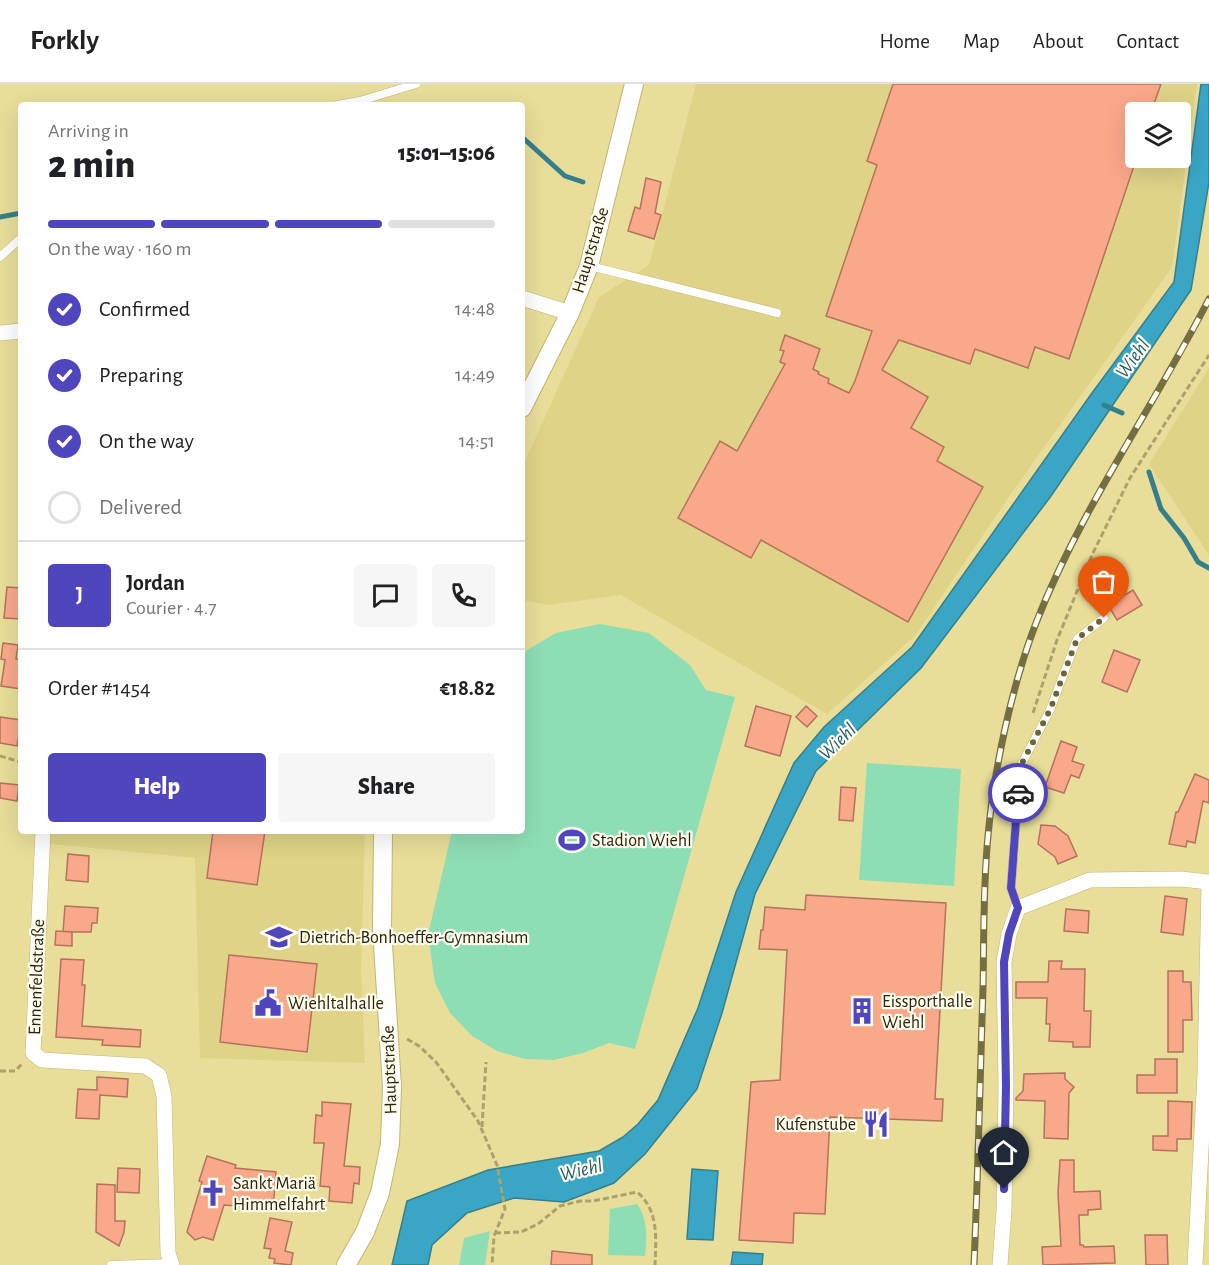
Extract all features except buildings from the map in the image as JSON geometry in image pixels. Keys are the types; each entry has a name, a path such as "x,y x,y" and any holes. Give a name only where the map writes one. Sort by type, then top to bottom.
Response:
{"street":[{"name":"Hauptstraße","path":"525,402 570,313 589,266 634,84"},
{"path":"525,299 570,313"},
{"path":"0,333 18,331"},
{"name":"Ennenfeldstraße","path":"43,834 33,1053 42,1060 145,1066 159,1075 165,1096 168,1253 172,1264"},
{"name":"Hauptstraße","path":"346,1265 365,1232 380,1193 390,1144 392,1087 382,929 383,834"},
{"path":"1000,1265 1004,1210 1006,1097 1004,962 1009,934 1018,908 1090,880 1181,879 1209,883 1205,1074 1195,1265"}],"lane":[{"path":"354,102 416,84"},
{"path":"0,257 18,241"},
{"path":"589,266 777,313"},
{"path":"1018,908 1011,888 1020,767 1050,710 1077,639 1104,618"},
{"path":"111,1265 172,1264"}],"path":[{"path":"1031,723 1036,701 1057,640 1092,555 1131,478 1209,355"},
{"path":"0,756 18,761"},
{"path":"388,1034 399,1035 419,1046 436,1062 482,1128 497,1165 505,1209 495,1233 492,1265"},
{"path":"0,1071 15,1071 33,1053"},
{"path":"482,1128 486,1062"},
{"path":"495,1233 522,1232 538,1224 560,1206 580,1201 593,1202 637,1192 647,1200 652,1213 656,1243 655,1265"}],"shaded area":[{"path":"696,84 1197,84 1191,128 1191,102 1125,102 1125,168 1186,168 1172,267 1006,501 915,636 827,714 621,595 549,605 525,601 525,461 599,297 649,265"},
{"path":"1209,368 1209,555 1149,464"},
{"name":"Dietrich-Bonhoeffer-Gymnasium","path":"43,834 365,834 361,971 365,1063 200,1058 195,858 42,843"}],"green space":[{"name":"Stadion Wiehl","path":"600,624 649,633 690,665 706,690 735,697 635,1049 609,1043 583,1053 554,1060 525,1059 497,1051 472,1036 450,1013 435,983 428,935 451,834 525,834 525,651 556,633"},
{"path":"867,763 961,769 954,886 859,880"},
{"path":"637,1204 645,1222 645,1256 608,1255 610,1209"},
{"path":"490,1231 485,1265 459,1265 464,1238"}],"water":[{"name":"Wiehl","path":"1201,84 1209,84 1209,182 1191,290 1051,496 921,668 816,771 755,894 722,1013 697,1089 645,1154 614,1183 564,1202 514,1198 467,1213 432,1245 428,1265 392,1265 407,1201 488,1170 599,1151 623,1137 638,1124 658,1100 698,1008 736,892 794,763 824,727 912,647 1092,393 1174,282"},
{"path":"692,1169 718,1171 713,1240 687,1239"},
{"path":"733,1252 763,1254 762,1265 731,1265"}],"waterway":[{"path":"525,140 565,176 583,182"},
{"path":"0,217 18,214"},
{"path":"1104,405 1122,413"},
{"path":"1149,472 1161,509 1184,538 1198,562 1209,568"}],"railway":[{"path":"974,1265 986,855 1005,728 1027,647 1054,581 1074,539 1209,299"}],"way so far":[{"path":"1018,793 1020,767 1050,710 1077,639 1104,618"}],"place":[{"name":"Stadion Wiehl","path":"572,840"},
{"name":"Dietrich-Bonhoeffer-Gymnasium","path":"279,937"},
{"name":"Wiehltalhalle","path":"268,1003"},
{"name":"Eissporthalle Wiehl","path":"862,1011"},
{"name":"Kufenstube","path":"876,1124"},
{"name":"Sankt Mariä Himmelfahrt","path":"213,1193"}],"route":[{"path":"1004,1189 1006,1086 1004,962 1009,934 1018,908 1011,888 1018,793"}]}
